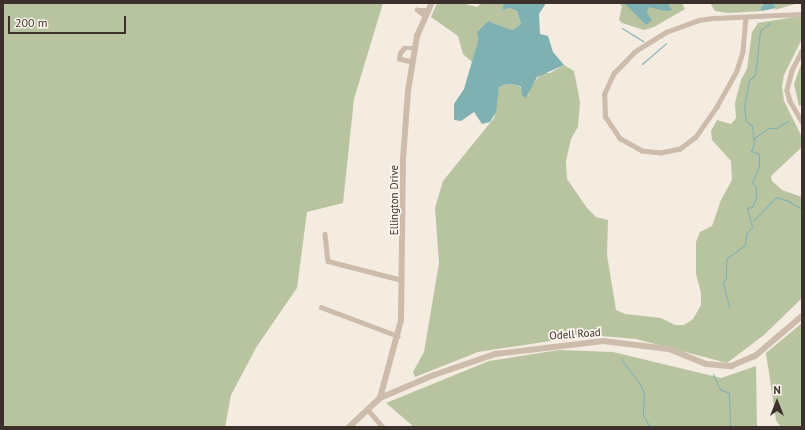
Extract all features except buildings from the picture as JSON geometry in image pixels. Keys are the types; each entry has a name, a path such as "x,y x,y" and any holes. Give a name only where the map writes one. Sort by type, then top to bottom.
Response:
{"street":[{"name":"Ellington Drive","path":"380,398 398,336 402,280 403,159 412,62 415,48 432,3"},
{"path":"746,17 743,52 737,71 718,107 696,137 680,149 661,153 642,151 620,139 606,117 604,94 614,73 634,52 659,36 688,23 714,18 802,14"},
{"path":"412,62 402,60 399,56 404,48 415,48"},
{"path":"802,51 792,71 787,90 790,101 802,122"},
{"path":"325,234 328,261 402,280"},
{"path":"321,307 398,336"},
{"name":"Odell Road","path":"349,427 368,411 380,398 434,375 496,354 590,341 669,349 706,364 731,366 755,356 802,316"},
{"path":"368,411 383,427"}],"green space":[{"path":"3,3 383,3 354,99 343,203 307,212 297,288 257,346 231,395 225,427 3,427"},
{"path":"437,3 462,3 477,7 482,3 504,3 502,10 510,8 517,11 521,24 512,30 488,21 477,32 478,41 472,62 463,54 458,36 431,17"},
{"path":"619,3 682,3 685,9 654,27 644,30 622,23 619,20 622,6"},
{"path":"710,3 765,3 760,8 762,11 728,13 715,11"},
{"path":"772,3 799,3 774,10 776,8"},
{"path":"802,16 802,39 784,75 782,87 784,101 802,137 802,147 771,176 772,181 782,190 802,197 802,298 764,335 727,363 636,339 589,335 478,352 415,377 413,372 424,352 439,263 435,208 443,181 494,118 499,87 507,84 518,85 528,96 530,87 542,73 550,73 564,65 574,71 580,102 578,127 571,139 566,161 567,179 587,208 596,217 608,220 607,255 616,310 625,314 661,318 675,325 684,325 693,319 701,305 701,293 696,274 696,242 700,232 712,226 721,200 732,180 731,161 712,140 711,131 717,120 731,124 736,118 735,103 741,80 747,69 752,32 758,23"},
{"path":"802,62 802,105 799,106 794,84"},
{"path":"802,323 802,427 780,426 776,420 766,353"},
{"path":"559,350 613,352 721,378 756,366 757,427 414,427 386,403 489,361"}],"water":[{"path":"504,3 546,3 539,14 540,34 548,36 553,52 564,65 537,77 526,98 522,96 521,87 518,85 507,84 499,87 496,112 490,122 482,124 474,112 461,121 454,120 454,104 464,89 478,41 477,32 488,21 512,30 521,24 517,11 510,8 502,10"},
{"path":"624,3 668,3 672,10 665,11 649,7 647,13 652,20 646,25"},
{"path":"765,3 772,3 776,8 762,11 760,8"}],"waterway":[{"path":"729,307 723,283 726,278 727,258 745,245 746,234 752,227 747,208 752,207 756,197 756,187 752,183 759,166 759,154 751,151 754,144 752,126 746,121 744,108 749,80 755,75 760,31 770,23"},
{"path":"622,28 643,41"},
{"path":"642,64 666,43"},
{"path":"753,139 768,128 776,128 788,121"},
{"path":"753,221 776,197 788,201 802,209"},
{"path":"621,359 640,384 644,394 643,415 650,427"},
{"path":"713,374 720,389 729,393 730,427"}]}
